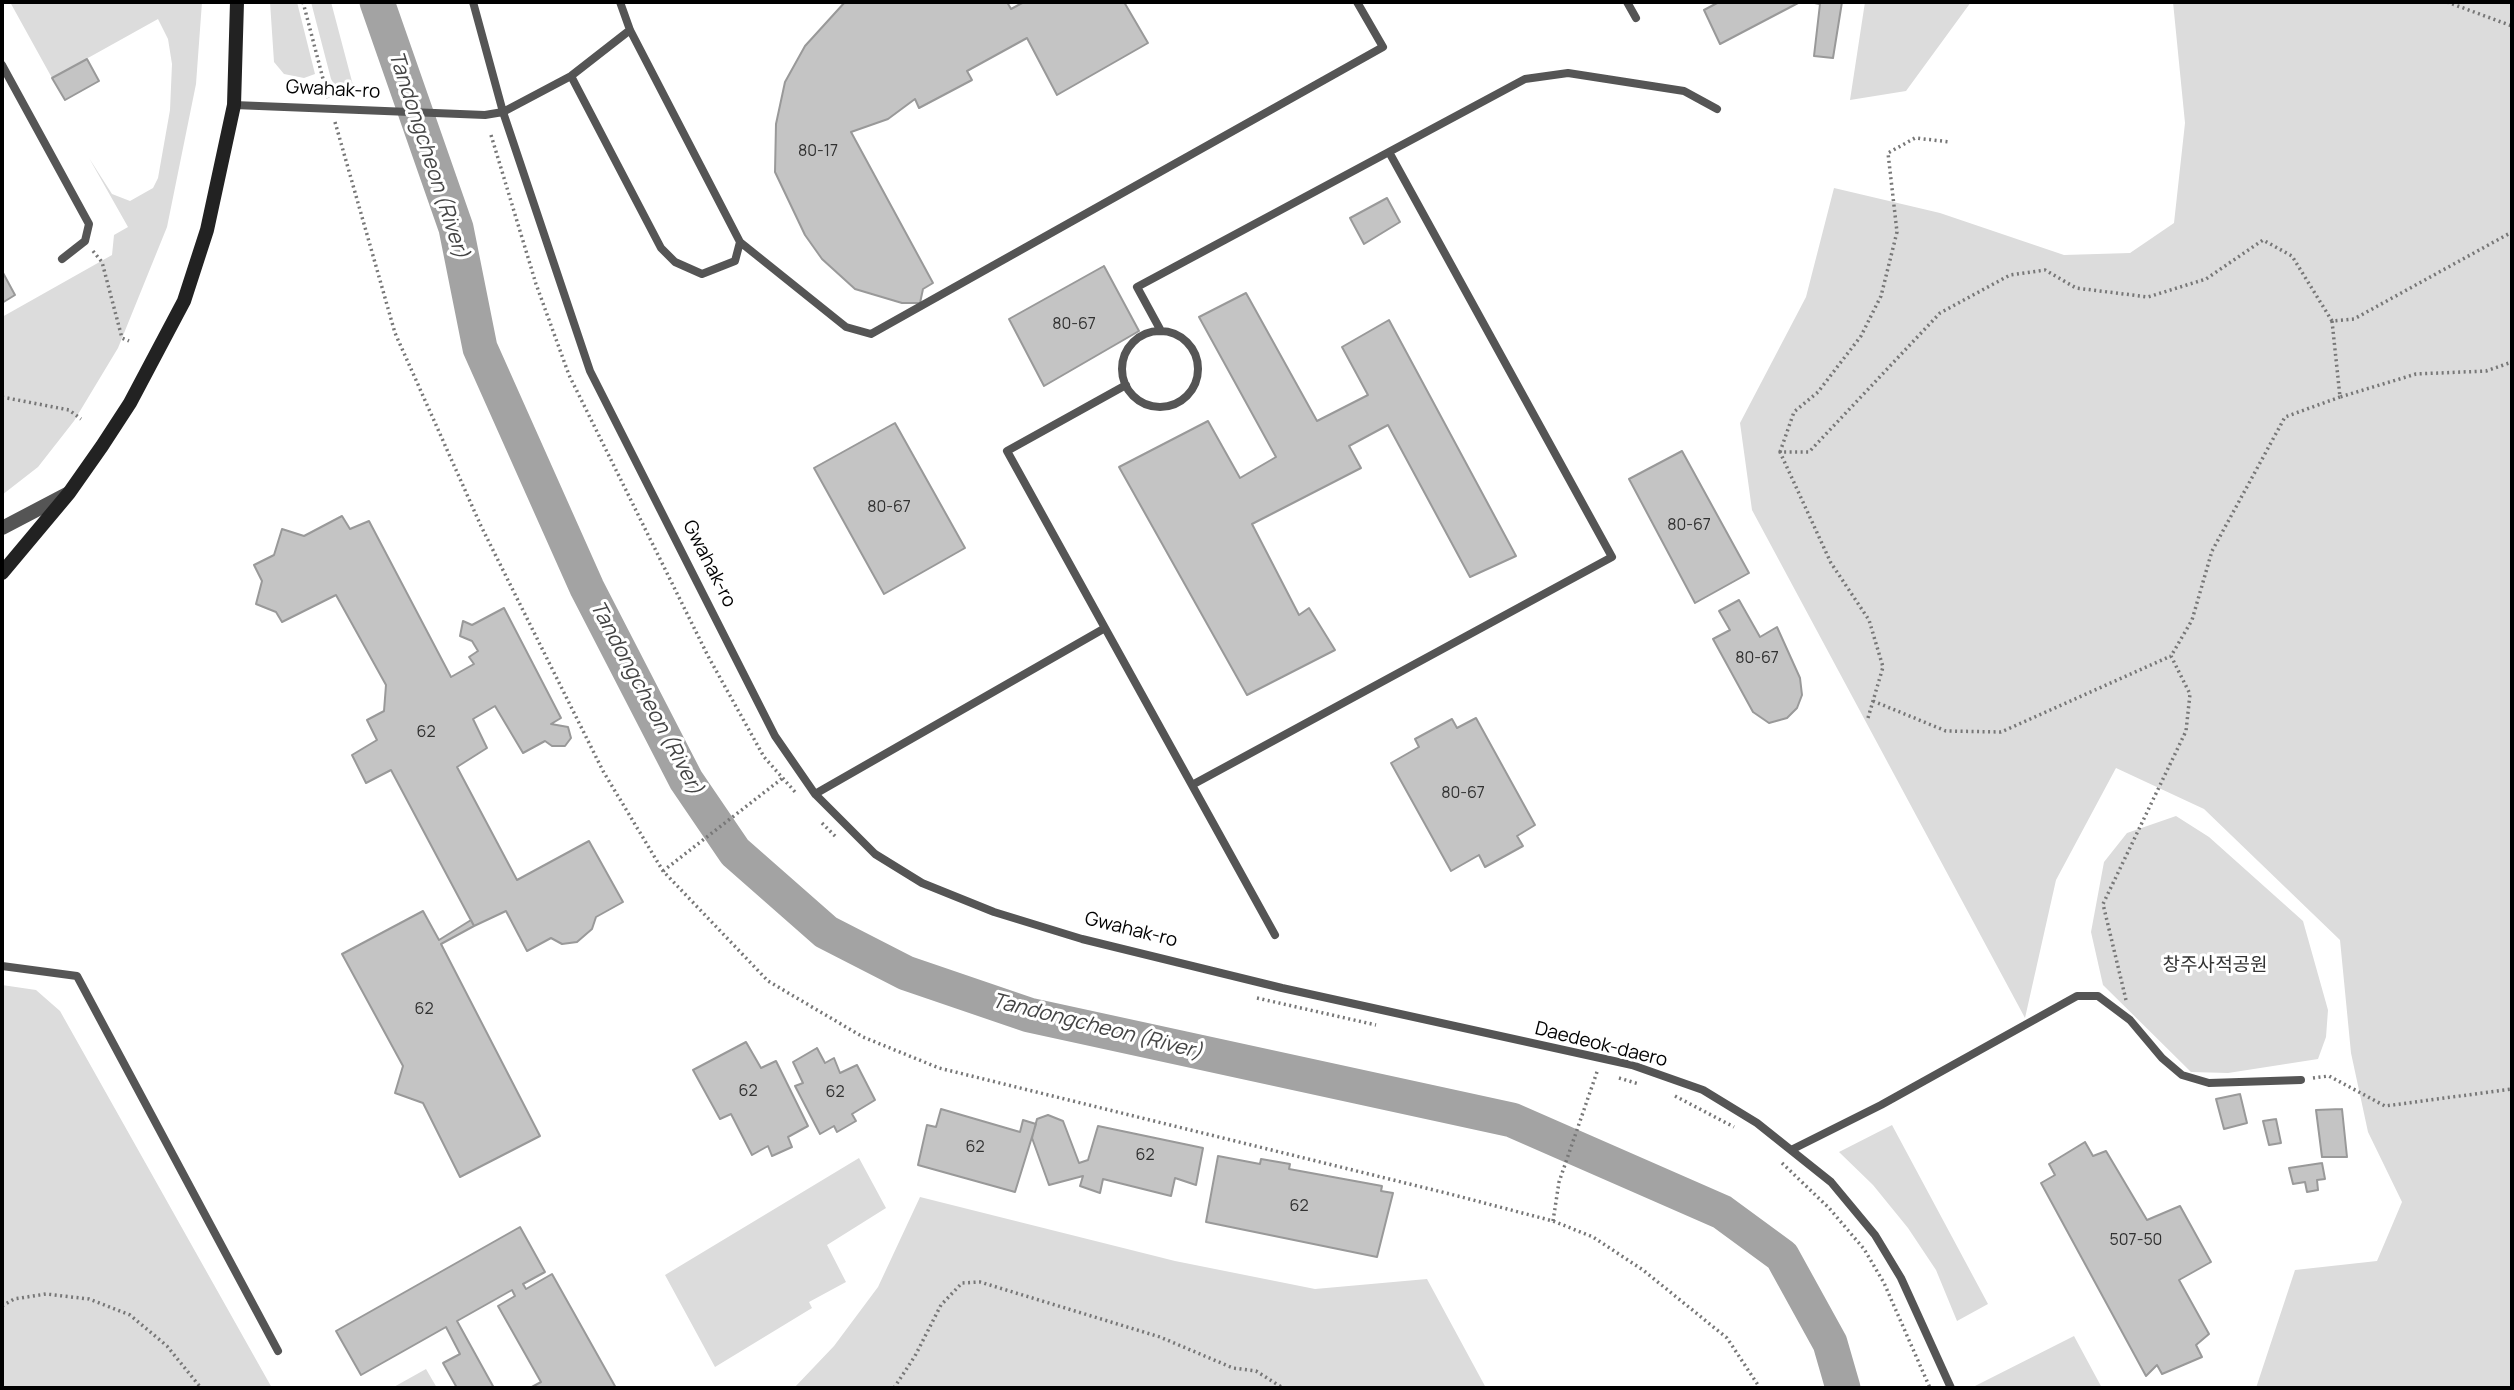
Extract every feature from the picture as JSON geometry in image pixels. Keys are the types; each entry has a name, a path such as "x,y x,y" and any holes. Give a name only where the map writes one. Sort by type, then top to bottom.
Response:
{"main road":[{"path":"2,573 69,493 130,403 184,301 207,230 234,105 237,2"}],"street":[{"path":"2,528 69,493"}],"lane":[{"path":"473,2 503,112 571,76 630,30"},
{"path":"620,2 630,30 740,242 846,327 871,334 1383,47 1357,2"},
{"path":"1628,2 1636,18"},
{"path":"2,65 89,224 85,241 62,259"},
{"path":"1161,331 1138,287 1525,79 1568,73 1684,91 1717,109"},
{"path":"571,76 660,248 675,262 702,274 735,261 740,242"},
{"name":"Gwahak-ro","path":"234,105 474,117 503,112 590,372 775,736 815,794 874,854 922,883 994,912 1082,939 1282,988 1430,1019"},
{"path":"1192,785 1612,557 1389,152"},
{"path":"1161,331 1185,340 1193,350 1198,375 1194,388 1185,398 1161,407 1137,399 1126,385 1122,366 1130,345 1139,337 1161,331"},
{"path":"1126,385 1007,451 1276,935"},
{"path":"815,794 1105,628"},
{"path":"2,966 77,976 278,1351"},
{"path":"1791,1150 1881,1105 2077,996 2098,996 2109,1004 2130,1020 2162,1058 2182,1075 2209,1083 2301,1080"},
{"name":"Daedeok-daero","path":"1430,1019 1602,1059 1703,1090 1757,1123 1831,1182 1875,1235 1901,1278 1951,1388"}],"path":[{"path":"303,2 324,83"},
{"path":"2447,2 2512,26"},
{"path":"491,135 536,284 569,375 708,656 765,757 798,796"},
{"path":"1868,718 1883,667 1869,620 1831,563 1780,452 1794,412 1818,392 1861,336 1881,296 1897,232 1888,153 1915,138 1950,142"},
{"path":"2332,321 2354,319 2512,232"},
{"path":"1780,452 1809,452 1940,313 2010,275 2045,270 2076,288 2148,297 2206,279 2263,240 2292,256 2332,321 2340,397"},
{"path":"85,241 102,262 122,338 129,341"},
{"path":"1873,702 1945,732 2001,732 2171,656 2192,621 2212,551 2285,417 2416,374 2486,372 2512,362"},
{"path":"2,397 69,410 80,419"},
{"path":"2126,1000 2104,904 2186,731 2189,694 2171,656"},
{"path":"663,871 796,767"},
{"path":"814,813 838,839"},
{"path":"1244,995 1385,1026"},
{"path":"1553,1221 1559,1182 1602,1059"},
{"path":"1584,1069 1642,1085"},
{"path":"2301,1080 2329,1076 2385,1106 2512,1089"},
{"path":"1665,1091 1741,1131"},
{"path":"1775,1157 1829,1208 1864,1249 1884,1283 1930,1388"},
{"path":"894,1388 915,1356 941,1305 962,1283 980,1282 1160,1337 1233,1368 1256,1371 1283,1388"},
{"path":"2,1306 14,1299 46,1294 89,1299 130,1315 167,1346 201,1388"}],"green space":[{"path":"10,2 202,2 196,84 167,227 118,348 74,421 38,467 2,495 2,317 112,255 114,235 128,227 89,158 112,194 130,201 153,188 158,178 170,110 172,64 168,39 158,19 52,78"},
{"path":"270,2 297,2 315,74 304,78 284,74 274,62"},
{"path":"311,2 331,2 354,89 335,86 331,79"},
{"path":"1865,2 1971,2 1906,91 1850,100"},
{"path":"2173,2 2512,2 2512,1388 2256,1388 2295,1270 2377,1261 2402,1202 2368,1132 2351,1053 2340,940 2204,809 2116,768 2056,880 2025,1018 1752,510 1740,423 1806,297 1834,188 1940,213 2064,255 2130,253 2174,223 2185,123"},
{"name":"창주사적공원","path":"2176,816 2209,837 2303,921 2328,1010 2326,1037 2318,1059 2228,1073 2191,1072 2103,985 2091,932 2104,862 2127,833"},
{"path":"2,985 36,990 60,1011 272,1388 2,1388"},
{"path":"1892,1125 1988,1304 1957,1321 1936,1270 1908,1228 1873,1185 1839,1152"},
{"path":"859,1158 886,1208 827,1245 846,1282 809,1302 812,1308 715,1367 665,1275"},
{"path":"920,1197 1175,1261 1315,1289 1427,1279 1486,1388 794,1388 834,1346 878,1287"},
{"path":"2074,1336 2102,1388 1976,1388 1975,1386"},
{"path":"426,1369 437,1388 392,1388"}],"building":[{"path":"845,2 1007,2 1011,9 1024,2 1124,2 1148,43 1057,95 1027,38 967,71 972,80 919,108 915,99 888,119 851,132 933,283 923,289 920,303 902,303 855,289 822,259 805,235 775,172 776,124 785,82 805,46"},
{"path":"1719,2 1800,2 1720,44 1704,10"},
{"path":"1809,2 1842,2 1833,58 1814,56 1820,4"},
{"path":"87,59 99,81 65,100 52,78"},
{"path":"1387,198 1400,222 1364,244 1350,218"},
{"path":"1104,266 1139,331 1044,386 1009,319"},
{"path":"2,271 15,295 2,303"},
{"path":"1246,293 1317,421 1368,395 1342,347 1389,320 1516,556 1470,577 1388,425 1349,446 1361,468 1252,524 1299,615 1309,608 1335,650 1247,695 1119,467 1208,421 1240,478 1276,457 1199,317"},
{"path":"895,423 965,548 884,594 814,468"},
{"path":"1682,451 1749,573 1695,603 1629,479"},
{"path":"342,516 350,529 369,521 451,677 474,664 469,657 478,651 472,641 460,636 463,621 472,625 504,608 561,718 551,724 568,727 571,738 565,746 552,746 545,741 523,753 495,706 473,719 487,748 457,767 517,880 589,841 623,902 596,917 592,929 577,942 562,944 551,938 527,951 506,911 474,926 391,770 366,783 352,755 377,740 367,720 384,711 386,685 336,595 282,622 276,612 256,604 262,581 254,565 274,555 282,529 304,536"},
{"path":"1739,600 1760,637 1777,627 1800,678 1802,695 1797,708 1787,718 1769,723 1753,712 1713,639 1730,630 1719,611"},
{"path":"1476,718 1535,825 1517,836 1523,846 1485,867 1479,855 1451,871 1391,763 1419,747 1415,739 1452,719 1457,728"},
{"path":"423,911 439,940 471,920 474,926 441,944 540,1136 460,1177 423,1103 395,1093 403,1066 342,954"},
{"path":"746,1042 761,1068 776,1061 808,1126 788,1137 792,1147 772,1156 768,1146 752,1155 731,1114 720,1119 693,1070"},
{"path":"817,1048 825,1063 834,1058 840,1073 857,1065 875,1100 852,1114 856,1121 837,1132 834,1126 820,1134 795,1086 803,1083 793,1062"},
{"path":"2240,1094 2247,1123 2224,1129 2216,1099"},
{"path":"941,1109 1020,1132 1023,1120 1036,1124 1015,1192 918,1165 927,1125 936,1127"},
{"path":"2342,1109 2347,1157 2322,1157 2316,1110"},
{"path":"1048,1115 1063,1121 1079,1163 1088,1160 1098,1126 1203,1148 1196,1185 1175,1178 1171,1196 1103,1179 1100,1193 1080,1186 1083,1176 1049,1185 1032,1138 1037,1119"},
{"path":"2276,1119 2281,1143 2269,1145 2263,1121"},
{"path":"2085,1142 2093,1156 2106,1151 2147,1220 2180,1206 2211,1262 2179,1280 2209,1334 2196,1345 2202,1357 2162,1374 2157,1365 2146,1376 2041,1183 2055,1175 2049,1164"},
{"path":"1218,1156 1260,1164 1261,1159 1290,1164 1289,1169 1382,1186 1381,1191 1393,1193 1377,1257 1206,1222"},
{"path":"2322,1163 2325,1179 2317,1180 2318,1190 2307,1192 2305,1182 2293,1184 2289,1168"},
{"path":"520,1227 545,1272 523,1284 526,1289 552,1274 616,1388 530,1388 541,1382 498,1306 515,1296 512,1290 457,1321 494,1388 457,1388 443,1363 460,1354 446,1327 361,1375 336,1331"}],"waterway":[{"name":"Tandongcheon (River)","path":"377,2 456,228 480,348 587,588 686,780 735,852 826,932 906,973 1029,1015 1512,1120 1722,1212 1782,1256 1830,1343 1843,1388"}]}
